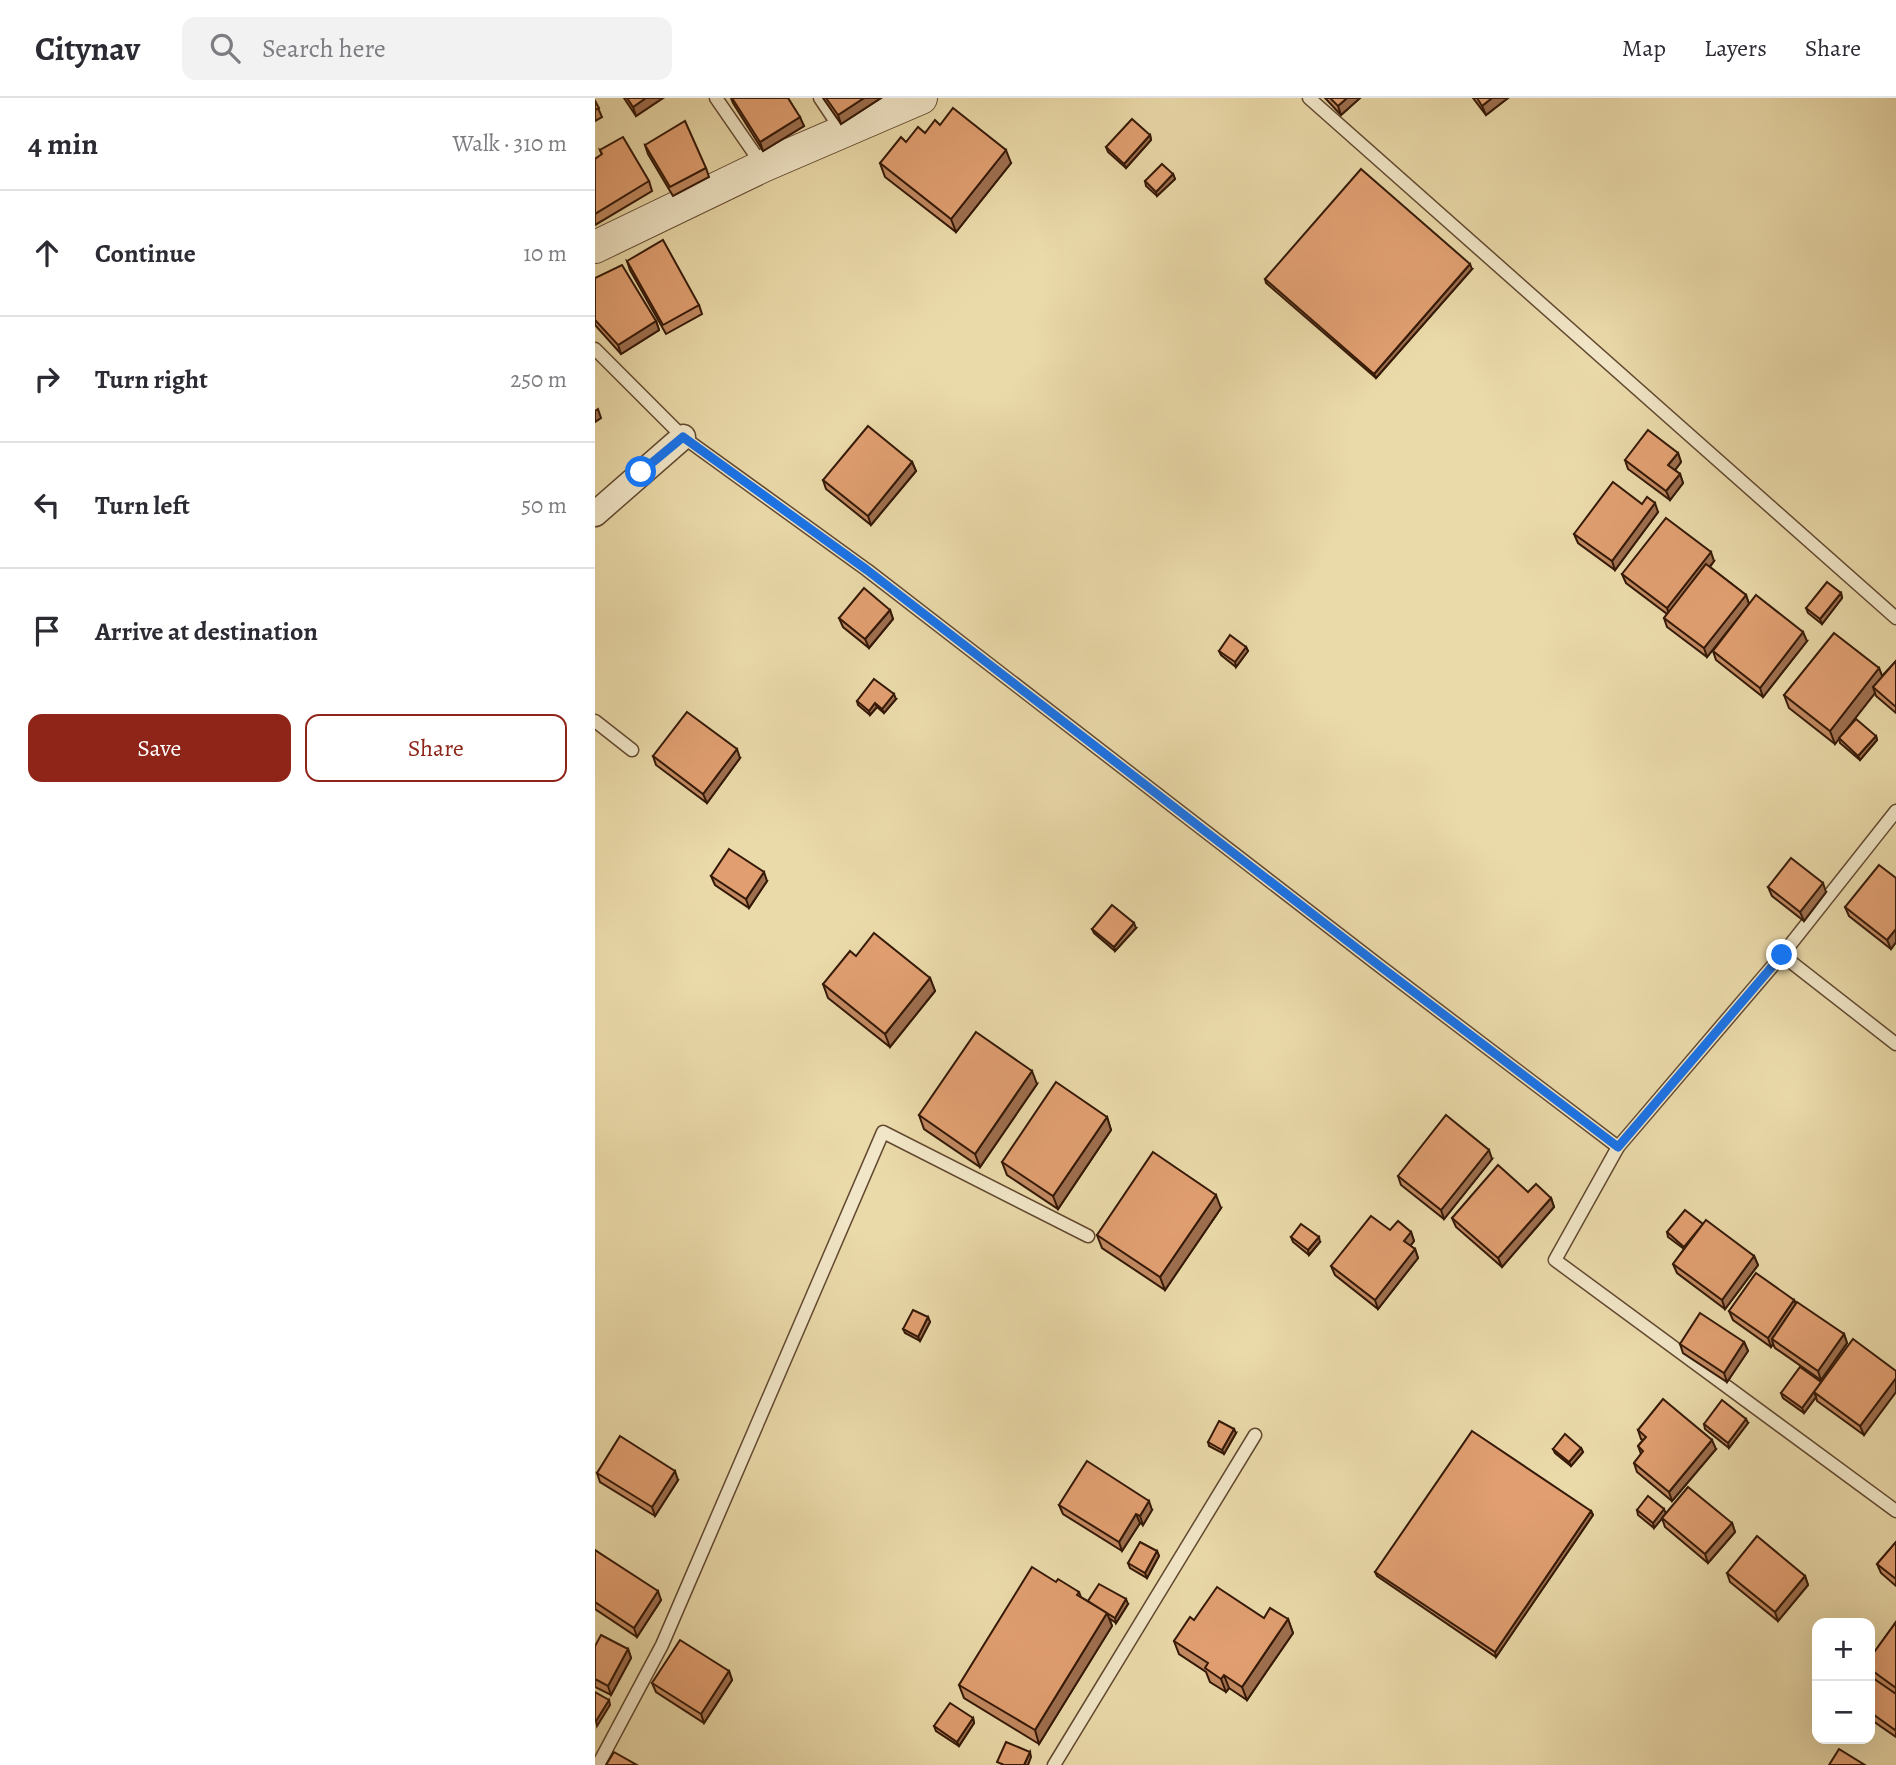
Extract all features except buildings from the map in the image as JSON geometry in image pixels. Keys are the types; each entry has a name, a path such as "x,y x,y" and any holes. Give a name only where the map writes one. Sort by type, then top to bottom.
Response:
{"street":[{"path":"595,247 764,166 921,98"},
{"path":"595,514 683,437"}],"lane":[{"path":"716,98 764,166"},
{"path":"820,98 842,131"},
{"path":"1309,98 1896,618"},
{"path":"595,349 683,437 867,570 1618,1147"},
{"path":"595,721 632,750"},
{"path":"1896,811 1782,955 1618,1147 1555,1260 1896,1511"},
{"path":"1782,955 1896,1044"},
{"path":"598,1765 662,1645 883,1132 1088,1236"},
{"path":"1054,1765 1255,1435"}],"route":[{"path":"641,472 683,437 867,570 1618,1147 1782,955"}]}
